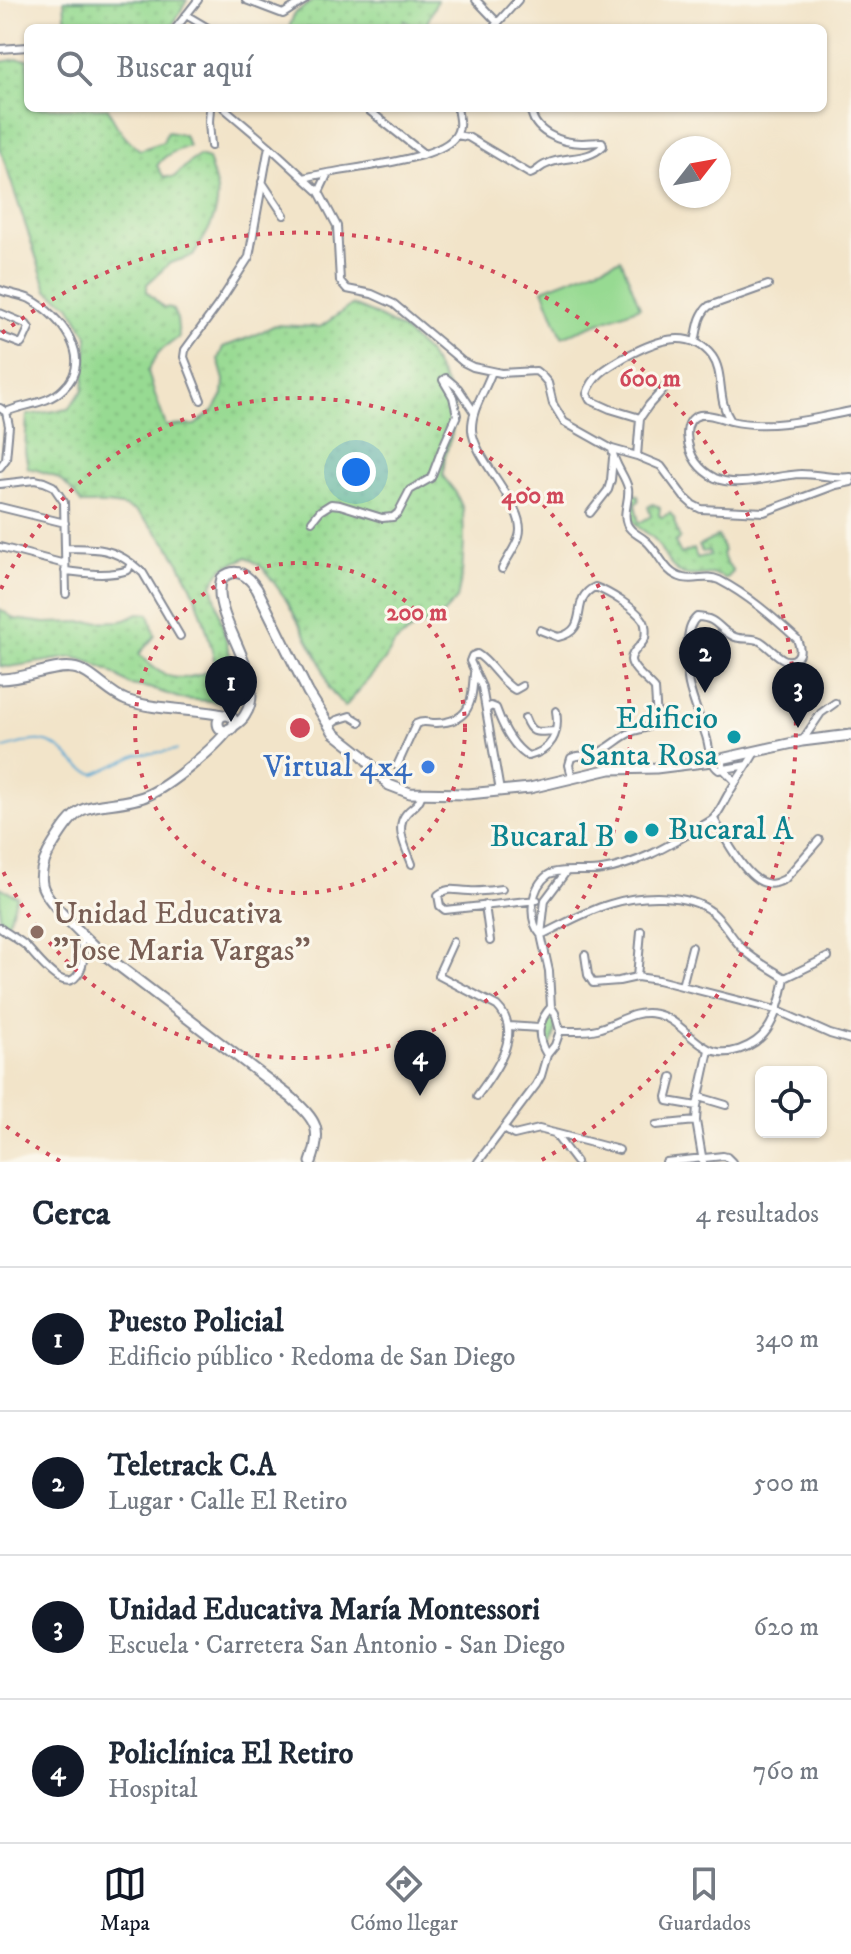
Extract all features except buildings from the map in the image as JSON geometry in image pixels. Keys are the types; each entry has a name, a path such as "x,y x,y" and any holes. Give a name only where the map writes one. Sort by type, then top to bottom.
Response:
{"street":[{"path":"179,24 198,0"},
{"path":"246,0 283,14 305,0"},
{"path":"476,0 495,24"},
{"path":"497,24 518,0"},
{"path":"186,15 201,24"},
{"path":"0,49 24,47"},
{"path":"210,112 211,146"},
{"path":"229,112 319,192 337,226 340,281 343,286 354,292 381,296 394,304 473,367 513,374 536,371 548,383 553,404 564,422 612,449 661,466 693,505 701,509 764,512 851,480"},
{"path":"371,112 424,154"},
{"path":"458,112 460,124 468,137"},
{"path":"456,135 468,137 530,174 549,163 591,156 603,146 598,141 561,140 538,126 531,112"},
{"path":"304,178 424,154 445,146 456,135 460,124"},
{"path":"401,159 410,142"},
{"path":"201,400 184,357 185,350 249,257 269,146"},
{"path":"319,192 328,173"},
{"path":"262,182 284,215"},
{"path":"695,342 701,315 709,306 768,285"},
{"path":"0,290 28,298 52,315 70,338 77,360 76,369 63,389 50,398 3,410 9,426 6,459 0,467"},
{"path":"0,313 29,328 21,344 0,336"},
{"path":"640,418 590,400 587,394 589,387 605,369 648,344 664,339 680,339 695,342 712,356 719,374 722,405 731,421"},
{"path":"492,371 474,412 472,430 474,440 520,525 519,537 502,569"},
{"path":"312,521 331,504 390,518 398,513 410,490 431,478 457,415 453,397 443,380 451,380 474,412"},
{"path":"637,456 640,418 671,381"},
{"path":"851,411 757,425 705,414 696,415 689,422 687,433 688,448 694,460 702,471 718,480 740,483 805,474 851,480"},
{"path":"0,441 8,437"},
{"path":"590,513 608,490 612,449"},
{"path":"613,458 628,489 624,514 627,523 633,533 644,539 665,567 683,578 712,577 722,581 768,612 799,644 797,657 786,660 762,642 733,636 711,619 697,617 689,626 686,672 692,698 719,764 736,782"},
{"path":"0,484 35,480 53,486 64,502 66,594"},
{"path":"0,507 65,523"},
{"path":"0,547 65,568 104,574 128,570 131,563"},
{"path":"65,548 105,549 131,563 143,573 180,636"},
{"path":"311,1162 317,1145 309,1114 81,934 42,887 42,865 63,830 81,811 133,801 167,785 208,750 224,723 245,716 251,685 224,613 219,592 222,578 228,573 237,572 248,576 329,726 339,739 362,755 389,785 410,793 468,794 530,788 610,769 748,765"},
{"path":"540,630 558,637 571,633 578,623 585,593 595,587 644,620 645,637 631,661 655,689 657,721 652,726 626,735 601,752 571,758 572,777"},
{"path":"500,791 482,687 470,661 473,655 483,658 510,688 515,690 522,686"},
{"path":"0,679 70,667 81,670 124,699 209,712 224,723"},
{"path":"397,766 416,724 450,720 469,709 475,671"},
{"path":"802,741 821,713 835,703"},
{"path":"487,709 491,706 496,708 515,744 528,756 549,747 558,721 556,711"},
{"path":"329,726 350,716 360,722"},
{"path":"525,718 533,731 556,731"},
{"path":"719,764 802,741 851,735"},
{"path":"541,935 533,920 533,900 545,877 559,870 589,872 629,864 714,819 755,752"},
{"path":"412,864 402,838 403,821 406,814 418,805 422,794"},
{"path":"714,819 750,874 764,883 785,879 819,840"},
{"path":"478,1162 536,1085 560,1031 551,1007 549,971 541,935 545,900 566,872"},
{"path":"502,889 446,890 438,895 440,906 442,909 545,900"},
{"path":"541,935 613,903 664,897 685,899 711,912 743,950 785,978"},
{"path":"485,905 490,941"},
{"path":"0,928 24,945 59,980 74,977 81,968 81,934"},
{"path":"637,977 641,931"},
{"path":"453,942 438,975 497,1006 502,1010 508,1026 505,1052 500,1064 477,1096"},
{"path":"83,953 94,945"},
{"path":"682,986 692,947"},
{"path":"585,955 588,975 593,983 637,977 658,980 776,1010 851,1040"},
{"path":"560,1031 595,1030 638,1014 657,1014 709,1050 724,1053 743,1048 767,1031 785,978 828,957"},
{"path":"547,1055 541,1046 539,1028 551,1007"},
{"path":"508,1026 539,1028"},
{"path":"703,1160 696,1121 709,1050"},
{"path":"672,1077 667,1099 697,1106"},
{"path":"699,1097 726,1105"},
{"path":"656,1125 696,1121"},
{"path":"504,1129 514,1135 539,1129 619,1150"},
{"path":"553,1132 576,1162"},
{"path":"666,1162 727,1157 732,1162"}],"green space":[{"path":"64,0 187,0 173,24 66,24"},
{"path":"314,0 437,0 427,24 405,21 403,24 290,24 294,14"},
{"path":"24,59 24,112 110,112 121,132 140,150 163,142 167,132 184,135 189,146 167,156 157,166 164,177 174,177 199,156 208,159 217,191 211,225 193,256 170,263 147,284 147,292 163,307 172,308 177,319 179,337 159,352 148,371 166,426 195,425 213,411 223,395 224,380 218,359 223,347 275,325 320,327 352,305 403,330 428,353 454,399 452,434 443,476 463,509 462,574 457,599 439,618 410,631 395,643 384,661 345,707 329,689 321,663 285,598 264,569 247,557 223,568 212,584 229,652 241,675 243,692 237,703 182,699 130,685 111,672 73,657 0,666 0,609 15,619 45,623 122,621 138,613 149,614 155,636 139,654 148,663 174,678 193,676 216,668 193,591 174,555 149,524 130,509 109,504 82,504 59,479 28,468 25,451 27,415 68,409 83,390 88,337 70,306 47,290 0,148 0,62"},
{"path":"621,259 640,307 562,337 543,289"},
{"path":"634,494 638,495 639,501 635,504 639,523 651,516 648,507 653,504 660,508 659,515 662,517 670,513 675,520 680,539 675,542 681,554 694,549 697,558 710,555 709,551 702,552 699,546 718,536 727,565 733,572 726,579 714,574 689,575 678,571 655,540 632,519"},
{"path":"0,887 17,896 7,926 0,921"},
{"path":"552,1016 555,1032 548,1047 544,1031"}],"waterway":[{"path":"0,749 43,741 60,748 80,767 95,774 137,755 177,750"}],"place":[{"name":"Teletrack C.A","path":"705,693"},
{"name":"Puesto Policial","path":"231,722"},
{"name":"Unidad Educativa María Montessori","path":"798,728"},
{"name":"Edificio Santa Rosa","path":"734,737"},
{"name":"Virtual 4x4","path":"428,767"},
{"name":"Bucaral A","path":"652,830"},
{"name":"Bucaral B","path":"631,837"},
{"name":"Unidad Educativa \"Jose Maria Vargas\"","path":"37,932"},
{"name":"Policlínica El Retiro","path":"420,1096"}]}
